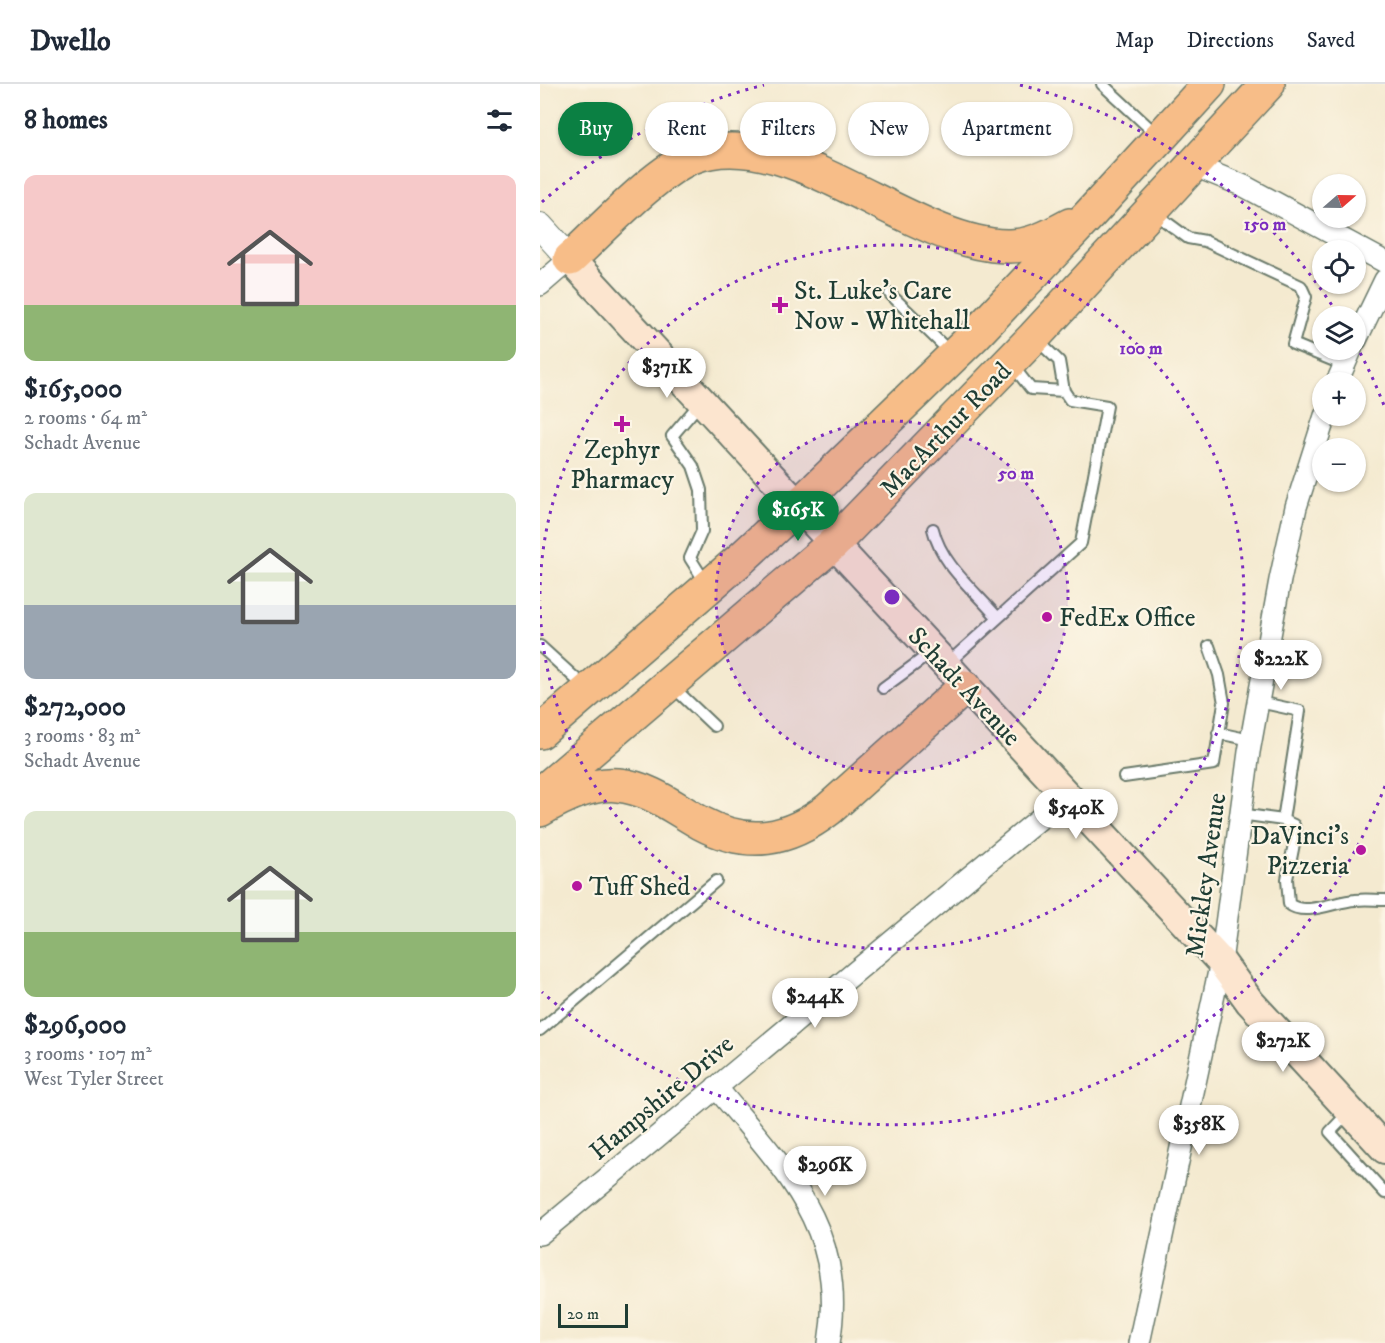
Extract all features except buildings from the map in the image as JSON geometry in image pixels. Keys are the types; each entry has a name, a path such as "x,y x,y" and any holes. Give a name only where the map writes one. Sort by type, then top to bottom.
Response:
{"highway":[{"name":"MacArthur Road","path":"540,732 709,587 797,507 954,355 1090,214 1209,84"},
{"name":"MacArthur Road","path":"540,794 833,544 1010,363 1196,166 1268,84"},
{"path":"570,259 670,169 693,157 725,149 750,151 782,159 923,221 963,237 994,245 1034,243 1090,214"},
{"path":"540,810 588,788 616,784 642,789 703,824 731,835 757,839 788,834 810,824 829,809 947,668"}],"main road":[{"name":"Schadt Avenue","path":"570,259 797,507 1221,962 1250,1002 1385,1149"}],"street":[{"path":"1196,166 1244,186 1385,262"},
{"name":"Schadt Avenue","path":"540,226 570,259"},
{"path":"540,285 570,259"},
{"path":"1366,319 1385,280"},
{"name":"Mickley Avenue","path":"1139,1343 1221,962 1251,740 1280,580 1294,517 1322,426"},
{"name":"Hampshire Drive","path":"540,1234 1067,796"},
{"path":"716,1087 795,1184 819,1227 829,1261 833,1296 828,1343"}],"lane":[{"path":"1102,84 1160,138"},
{"path":"1152,212 1188,238 1204,241 1301,286 1306,297 1293,344 1344,366"},
{"path":"890,294 954,355"},
{"path":"883,688 947,668 997,617 1081,543 1107,406 1070,400 1064,391 1059,362 1034,337"},
{"path":"1010,363 1030,389 1064,391"},
{"path":"701,402 672,436 693,466 701,490 702,531 690,558 709,587"},
{"path":"933,529 937,546 946,560 997,617"},
{"path":"540,646 588,690"},
{"path":"1124,777 1214,764 1224,703 1219,675 1209,646"},
{"path":"670,683 714,726"},
{"path":"1259,702 1300,711 1283,820"},
{"path":"1218,733 1251,740"},
{"path":"1240,814 1283,820 1294,825 1296,834 1287,879 1289,904 1294,908 1308,909 1354,900 1385,900"},
{"path":"540,1030 716,882"},
{"path":"1349,1112 1330,1132 1385,1193"}],"place":[{"name":"St. Luke's Care Now - Whitehall","path":"780,305"},
{"name":"Zephyr Pharmacy","path":"622,424"},
{"name":"FedEx Office","path":"1047,617"},
{"name":"DaVinci's Pizzeria","path":"1361,850"},
{"name":"Tuff Shed","path":"577,886"}]}
